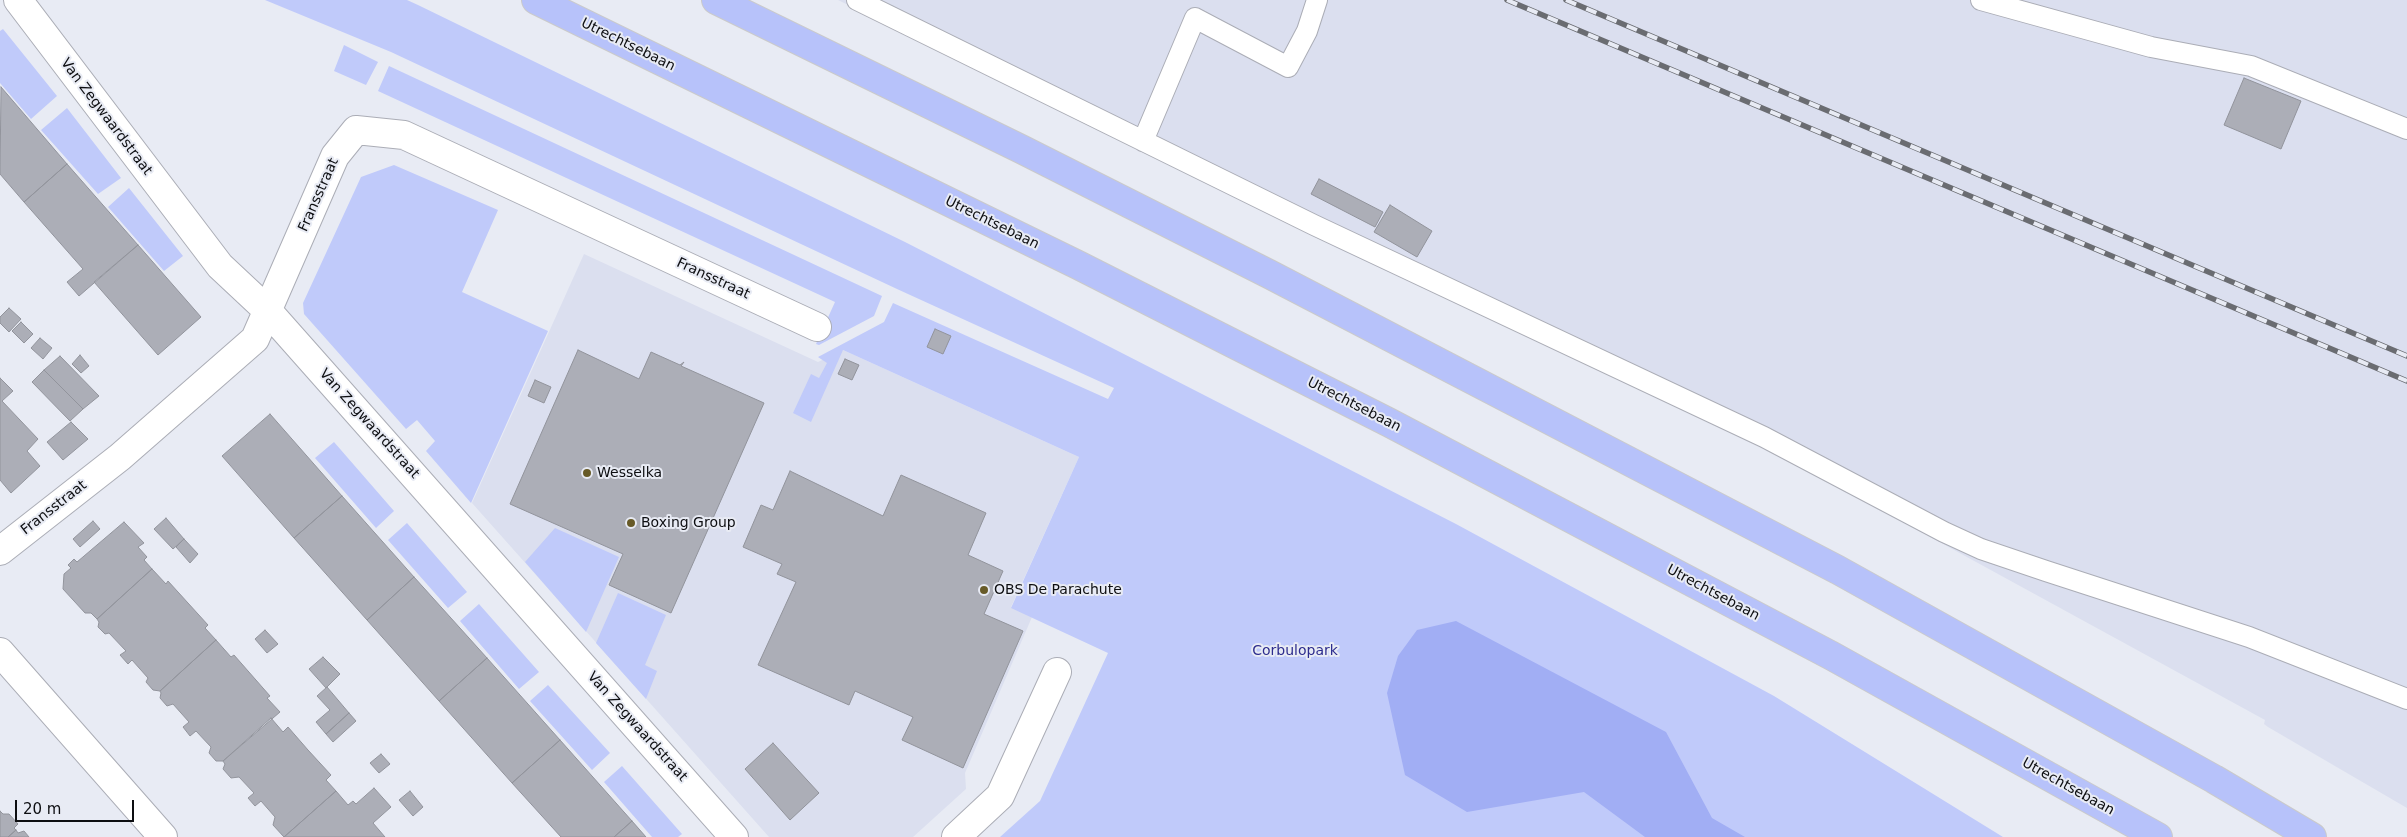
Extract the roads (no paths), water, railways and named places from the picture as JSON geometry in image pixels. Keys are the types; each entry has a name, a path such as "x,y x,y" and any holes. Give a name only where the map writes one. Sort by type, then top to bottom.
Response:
{"highway":[{"name":"Utrechtsebaan","path":"536,0 1069,261 1347,401 1832,656 2158,837"},
{"path":"716,0 1021,149 1269,274 1838,570 2214,779 2312,837"}],"street":[{"name":"Van Zegwaardstraat","path":"18,0 220,266 268,310 734,837"},
{"name":"Fransstraat","path":"0,551 120,457 255,339 336,156 356,130 404,135 817,327"},
{"path":"0,652 162,837"},
{"path":"956,837 1000,796 1057,672"}],"lane":[{"path":"857,0 1314,225 1764,437 1944,532 1981,549 2249,637 2407,699"},
{"path":"1143,141 1195,18 1288,67 1307,31 1317,0"},
{"path":"1981,0 2151,47 2256,67 2407,129"}],"railway":[{"path":"1507,0 2407,381"},
{"path":"1566,0 2407,356"}],"place":[{"name":"Wesselka","path":"587,473"},
{"name":"Boxing Group","path":"631,523"},
{"name":"OBS De Parachute","path":"984,590"}],"park label":[{"name":"Corbulopark","path":"1295,651"}]}
